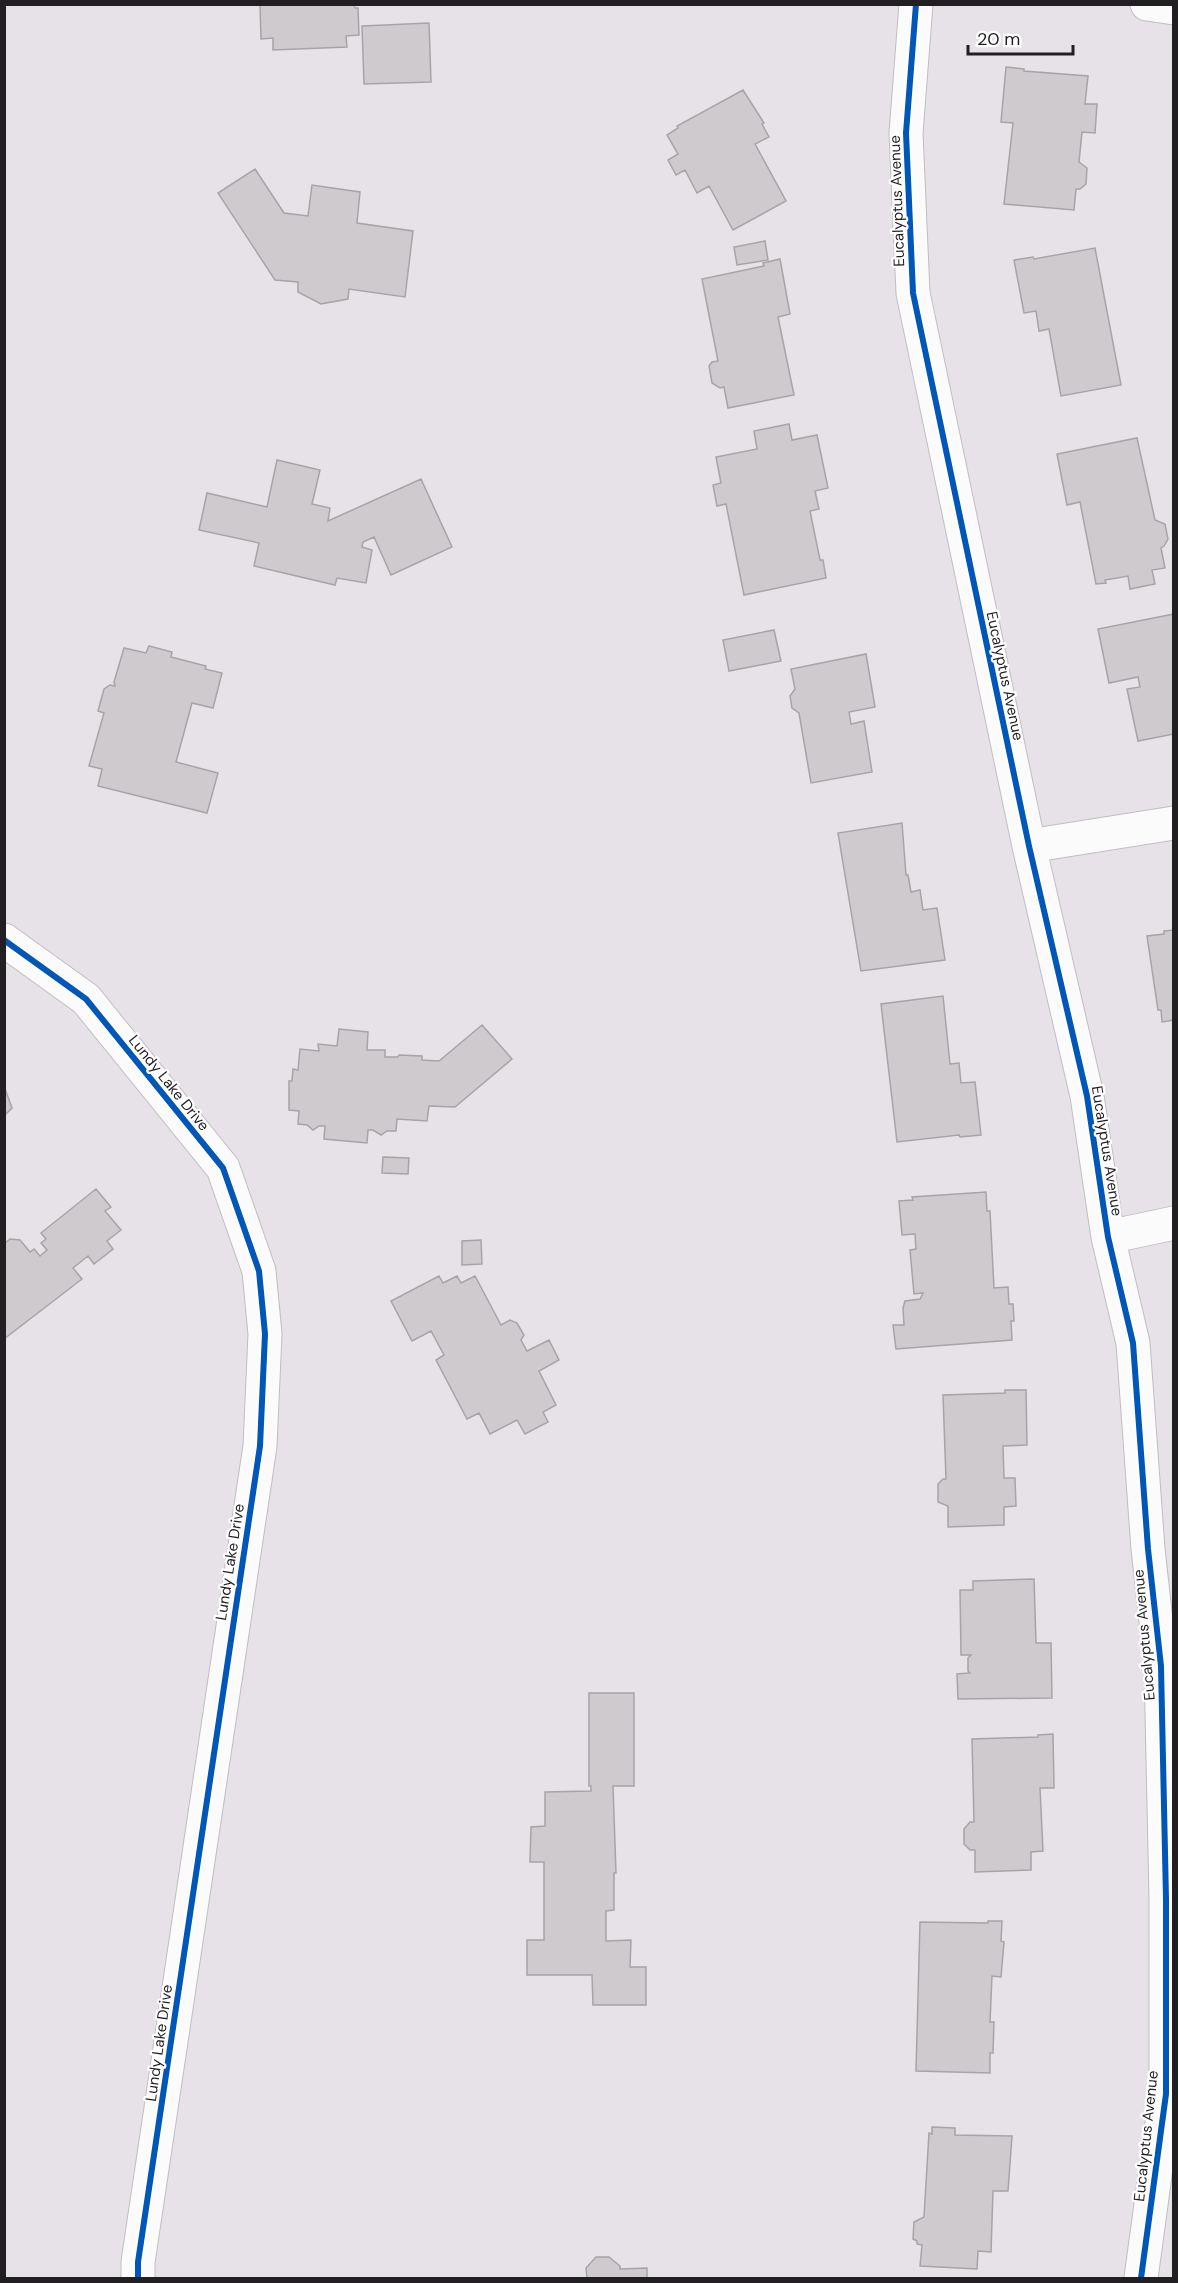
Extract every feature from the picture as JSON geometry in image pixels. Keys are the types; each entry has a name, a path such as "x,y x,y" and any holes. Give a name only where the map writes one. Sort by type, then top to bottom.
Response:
{"street":[{"name":"Eucalyptus Avenue","path":"916,4 906,133 913,293 1029,846 1087,1096 1108,1237 1133,1343 1161,1549 1161,1666 1170,1899 1166,2094 1141,2278"},
{"path":"1147,4 1173,8"},
{"path":"1029,846 1173,823"},
{"name":"Lundy Lake Drive","path":"4,940 86,999 223,1168 259,1271 265,1334 260,1446 140,2251 138,2278"},
{"path":"1108,1237 1173,1223"}],"building":[{"path":"260,4 354,4 355,8 358,8 359,35 346,36 347,47 273,50 273,38 261,39"},
{"path":"429,23 431,82 364,84 362,26"},
{"path":"1006,67 1024,69 1024,71 1088,76 1085,104 1097,104 1095,133 1082,132 1079,162 1087,168 1086,184 1076,189 1074,210 1004,204 1013,123 1001,122"},
{"path":"743,90 764,123 762,124 769,137 755,144 786,201 733,230 709,186 697,193 685,170 676,175 668,160 678,154 667,135 678,128 677,126"},
{"path":"255,169 284,213 308,216 312,185 360,192 357,223 413,231 405,297 349,289 348,299 321,304 298,292 298,282 275,280 218,193"},
{"path":"765,241 768,260 737,265 734,247"},
{"path":"1095,248 1121,385 1061,396 1049,329 1039,331 1036,311 1024,313 1014,260 1033,257 1034,259"},
{"path":"780,259 790,314 778,317 794,395 728,408 724,387 720,388 712,383 709,366 712,362 718,361 702,279 764,266 763,263"},
{"path":"789,424 792,440 817,435 828,488 815,491 819,509 810,511 826,578 744,595 726,504 717,506 713,485 721,483 716,457 757,449 754,431"},
{"path":"1137,438 1155,520 1165,524 1168,539 1161,548 1165,568 1152,570 1155,584 1130,589 1128,576 1096,584 1080,502 1067,505 1057,454"},
{"path":"277,460 320,470 312,504 330,508 328,521 421,479 452,547 391,575 374,537 363,542 362,547 372,550 366,583 337,578 335,585 254,566 259,543 199,530 207,493 267,507"},
{"path":"1174,614 1174,734 1138,741 1127,689 1140,687 1138,677 1109,683 1098,629"},
{"path":"774,630 781,661 729,671 723,640"},
{"path":"149,646 172,652 171,657 206,666 205,669 222,673 213,708 192,703 176,762 218,773 207,813 98,786 102,769 89,766 104,713 98,711 104,689 110,685 115,686 114,682 124,648 146,653"},
{"path":"866,654 875,707 849,712 851,724 864,721 872,772 811,783 799,713 792,708 790,696 795,689 791,669"},
{"path":"902,823 906,875 908,875 911,892 920,890 923,910 937,908 945,960 861,971 838,833"},
{"path":"1174,930 1174,1020 1162,1022 1161,1010 1158,1010 1147,936"},
{"path":"943,996 950,1064 959,1063 961,1083 975,1082 981,1135 960,1137 959,1135 897,1142 881,1004"},
{"path":"482,1025 512,1059 455,1107 429,1106 427,1121 397,1119 396,1131 387,1131 381,1135 368,1130 367,1143 324,1139 325,1126 319,1126 313,1130 307,1125 298,1124 299,1111 289,1110 289,1081 292,1081 293,1069 298,1070 300,1049 319,1051 318,1044 337,1046 339,1029 368,1032 367,1050 385,1050 385,1057 422,1056 422,1060 439,1061"},
{"path":"4,1086 12,1108 4,1116"},
{"path":"383,1157 409,1158 408,1174 382,1173"},
{"path":"96,1189 111,1207 105,1211 121,1230 107,1241 113,1249 94,1264 88,1256 73,1268 82,1279 4,1339 4,1244 10,1239 20,1240 30,1252 34,1249 40,1256 47,1250 41,1243 46,1239 41,1233"},
{"path":"986,1192 987,1211 990,1211 994,1288 1008,1287 1009,1304 1013,1304 1012,1340 896,1349 893,1325 904,1325 905,1301 920,1299 923,1293 914,1294 910,1250 916,1249 915,1234 902,1235 899,1201 913,1200 912,1197"},
{"path":"481,1240 482,1264 462,1265 462,1241"},
{"path":"439,1276 443,1283 457,1276 461,1283 475,1276 501,1325 510,1320 517,1323 524,1335 521,1340 527,1351 549,1340 559,1360 539,1371 556,1405 543,1412 548,1422 525,1434 517,1420 490,1434 479,1413 467,1419 436,1360 444,1355 431,1331 412,1341 391,1301"},
{"path":"1005,1390 1026,1390 1027,1445 1003,1446 1004,1478 1015,1478 1016,1506 1004,1507 1004,1525 948,1527 948,1506 938,1502 938,1484 946,1479 943,1395 1005,1393"},
{"path":"1034,1579 1036,1643 1051,1643 1052,1698 958,1699 957,1674 970,1673 968,1658 971,1655 961,1655 960,1590 973,1590 973,1581"},
{"path":"589,1693 634,1693 634,1786 613,1786 616,1873 614,1873 614,1910 606,1911 606,1941 631,1940 630,1967 646,1967 646,2005 593,2005 592,1975 527,1975 527,1940 544,1940 544,1862 530,1862 531,1827 545,1826 545,1792 591,1791 591,1786 589,1786"},
{"path":"1053,1734 1054,1788 1040,1788 1043,1851 1031,1852 1031,1870 975,1872 975,1850 970,1850 964,1844 964,1829 970,1822 974,1822 972,1739 1038,1737 1038,1735"},
{"path":"988,1921 1002,1921 1001,1941 1004,1942 1001,1977 992,1976 990,2022 994,2022 990,2073 916,2071 920,1922 988,1923"},
{"path":"932,2127 955,2128 955,2135 1012,2136 1008,2191 993,2191 991,2252 978,2251 977,2269 920,2266 922,2245 917,2244 917,2241 913,2239 914,2222 924,2217 929,2133 932,2134"},
{"path":"596,2257 609,2257 620,2266 620,2269 647,2268 647,2278 587,2278 586,2268"}],"cycle path":[{"path":"916,4 906,133 913,293 1029,846 1087,1096 1108,1237 1133,1343 1148,1549 1161,1666 1166,1899 1166,2094 1141,2278"},
{"path":"4,940 86,999 223,1168 259,1271 265,1334 260,1446 138,2262 138,2278"}]}
